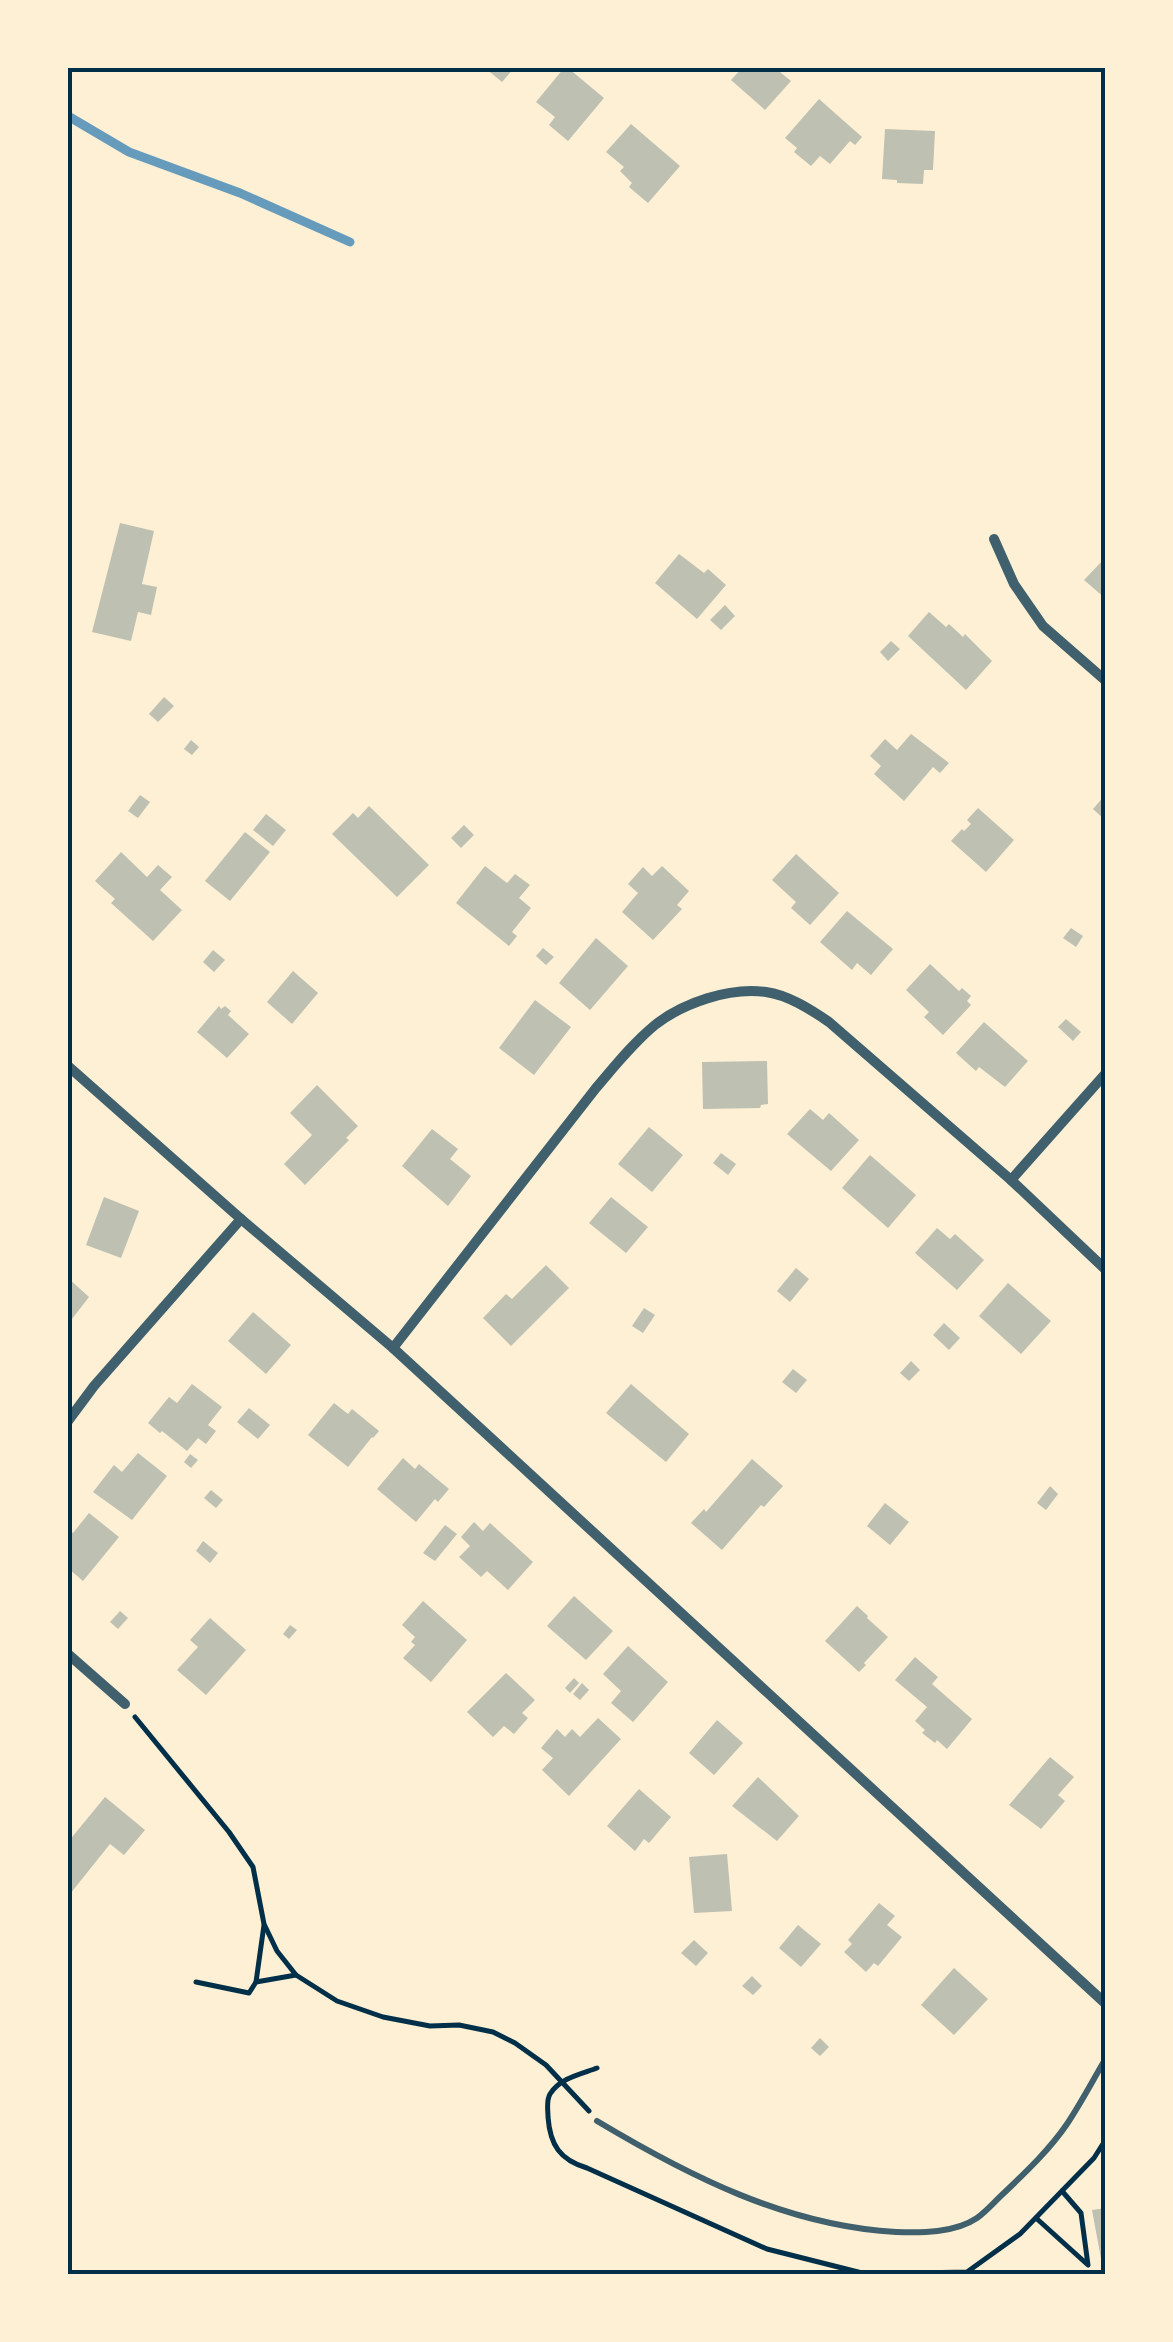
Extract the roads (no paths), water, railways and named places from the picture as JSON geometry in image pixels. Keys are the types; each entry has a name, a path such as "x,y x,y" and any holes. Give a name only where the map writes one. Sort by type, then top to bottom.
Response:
{"street":[{"path":"994,539 1014,584 1042,626 1106,681"},
{"path":"393,1348 628,1051 678,1011 700,1001 746,992 768,992 806,1006 829,1022 1011,1180 1106,1270"},
{"path":"68,1066 393,1348 1106,2004"},
{"path":"1011,1180 1106,1072"},
{"path":"68,1421 240,1219"},
{"path":"68,1654 124,1704"}],"lane":[{"path":"598,2121 661,2159 757,2202 820,2222 917,2233 952,2228 976,2219 1028,2171 1066,2125 1106,2058"}],"waterway":[{"path":"68,116 129,152 240,193 350,242"}]}
